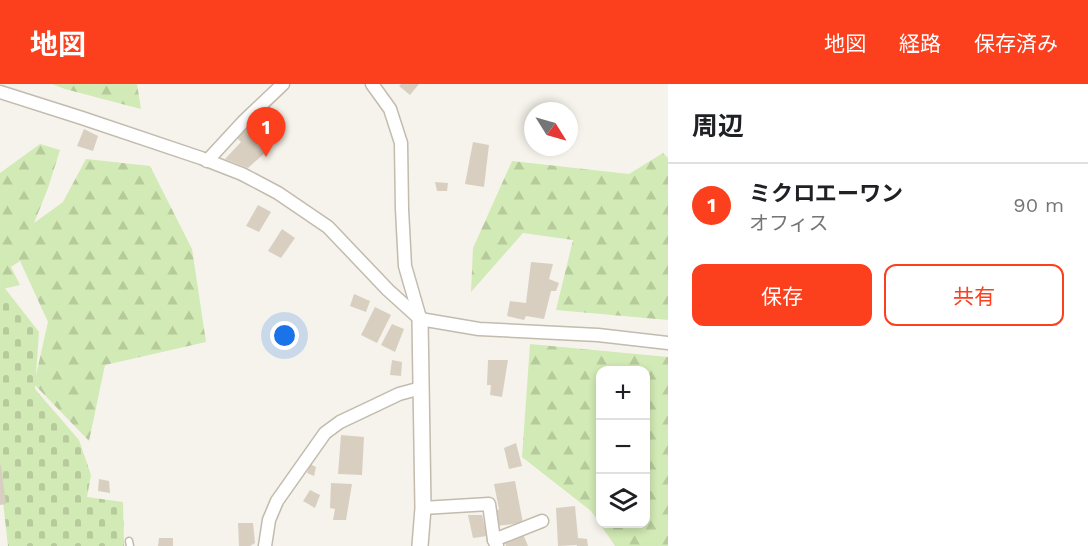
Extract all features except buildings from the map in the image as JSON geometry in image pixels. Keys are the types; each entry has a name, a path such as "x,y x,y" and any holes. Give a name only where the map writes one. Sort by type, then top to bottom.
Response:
{"street":[{"path":"207,161 283,84"},
{"path":"372,84 390,109 401,143 405,266 420,319 423,508 420,546"},
{"path":"0,92 207,161 242,174 279,193 328,226 388,290 420,319 479,329 598,335 668,343"},
{"path":"265,546 269,520 277,501 325,433 340,422 399,394 421,388"},
{"path":"423,508 489,504 496,543 542,521"}],"green space":[{"path":"52,84 137,84 141,109 65,89"},
{"path":"40,144 60,150 34,223 63,202 86,159 150,166 192,249 206,342 105,365 89,441 34,384 48,322 20,261 11,267 20,285 3,289 0,284 0,173"},
{"path":"663,153 668,158 668,320 556,310 573,240 523,233 471,292 473,248 512,161 629,174"},
{"path":"0,282 39,332 35,389 79,440 91,475 87,497 123,502 124,546 8,546 0,475"},
{"path":"530,344 668,357 668,546 615,546 603,528 650,528 650,366 596,366 596,518 591,511 522,457"}],"place":[{"name":"ミクロエーワン","path":"266,157"}]}
